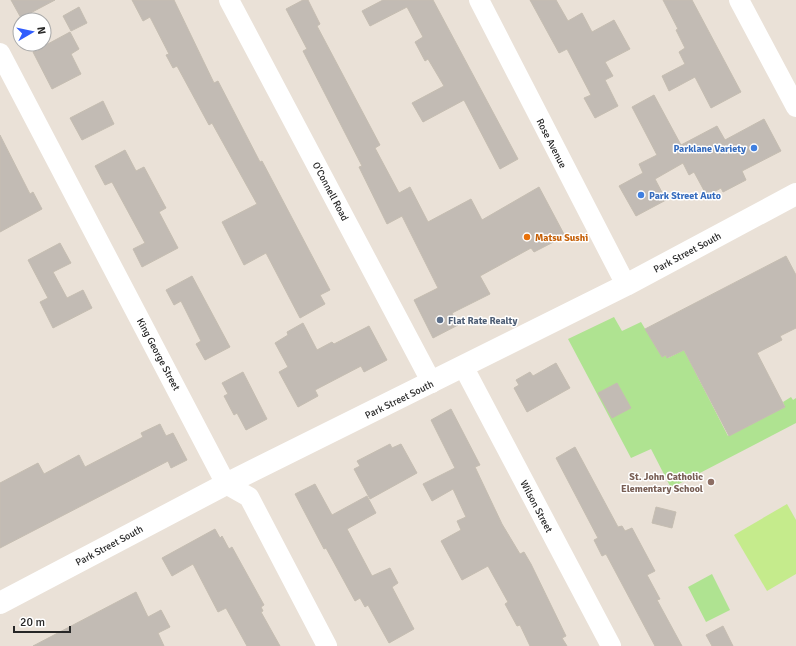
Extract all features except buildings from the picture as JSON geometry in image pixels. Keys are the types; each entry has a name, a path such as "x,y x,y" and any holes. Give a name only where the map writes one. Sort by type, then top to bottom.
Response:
{"street":[{"name":"O'Connell Road","path":"229,0 432,383"},
{"name":"Rose Avenue","path":"479,0 626,285"},
{"path":"740,0 796,108"},
{"name":"King George Street","path":"0,53 226,484"},
{"name":"Park Street South","path":"0,603 226,484 432,383 626,285 796,194"},
{"name":"Wilson Street","path":"463,366 611,646"},
{"path":"226,484 249,497 327,646"}],"green space":[{"path":"614,317 622,331 641,322 662,357 666,355 668,358 684,350 728,436 785,407 783,402 791,397 793,400 796,398 796,423 671,488 651,449 631,458 568,339"},
{"path":"787,504 796,520 796,574 767,591 734,535"},
{"path":"712,574 730,610 706,622 688,587"}],"place":[{"name":"Parklane Variety","path":"754,148"},
{"name":"Park Street Auto","path":"641,195"},
{"name":"Matsu Sushi","path":"527,237"},
{"name":"Flat Rate Realty","path":"440,320"},
{"name":"St. John Catholic Elementary School","path":"711,482"}]}
